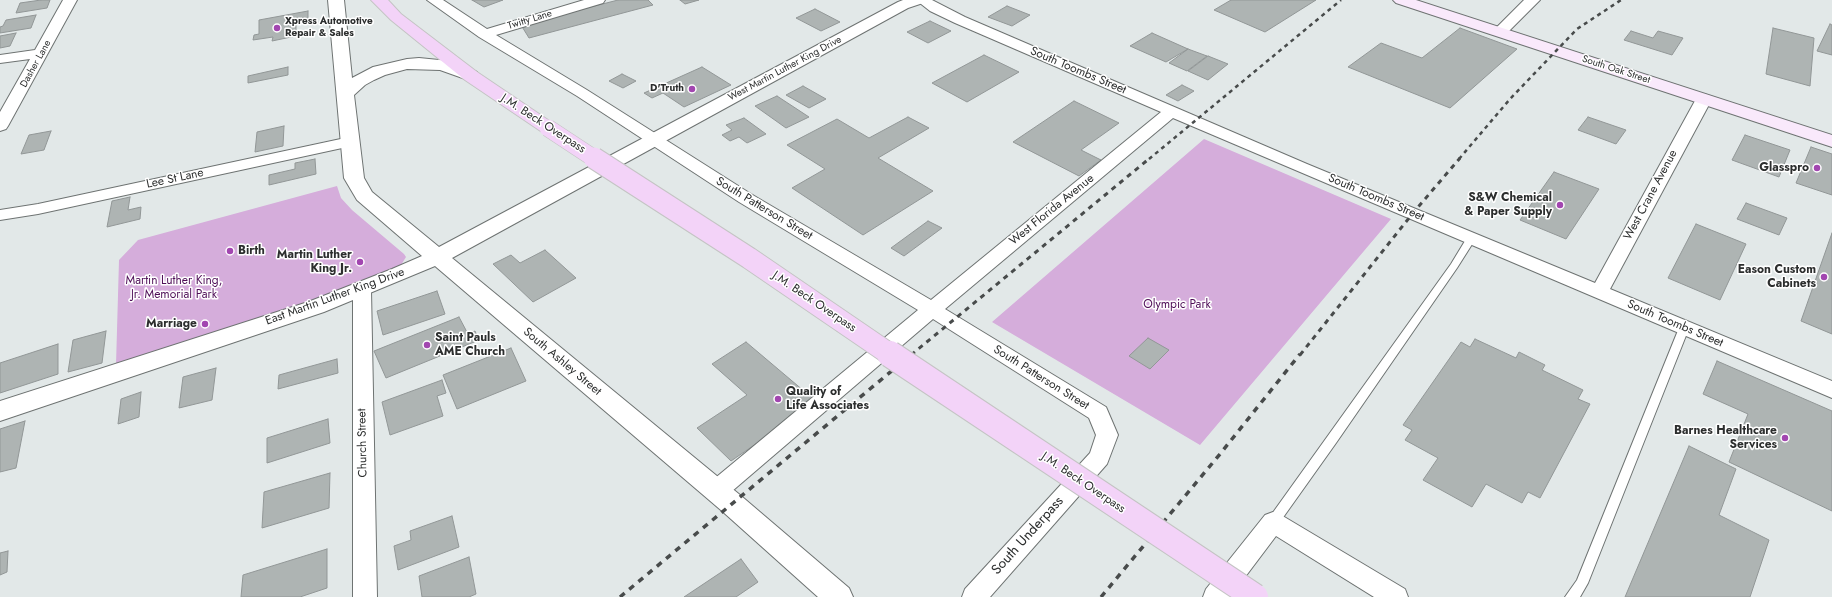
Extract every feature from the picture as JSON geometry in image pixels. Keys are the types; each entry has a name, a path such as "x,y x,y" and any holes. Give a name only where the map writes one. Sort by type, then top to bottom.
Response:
{"main road":[{"name":"J.M. Beck Overpass","path":"379,0 396,17 471,76 548,128 749,258 983,417 1254,597"},
{"name":"South Oak Street","path":"1401,0 1832,141"}],"street":[{"name":"Dasher Lane","path":"0,126 42,53 70,0"},
{"name":"South Ashley Street","path":"336,0 354,178 364,196 716,491 839,597"},
{"name":"South Patterson Street","path":"434,0 484,34 582,93 652,140 745,198 1098,413"},
{"name":"Twitty Lane","path":"484,34 598,0"},
{"name":"West Martin Luther King Drive","path":"652,140 903,5 918,0"},
{"name":"South Toombs Street","path":"923,0 935,8 960,20 1172,111 1832,390"},
{"path":"1500,32 1527,4 1534,0"},
{"path":"0,59 42,53"},
{"path":"346,94 359,81 379,71 419,62 443,65 471,76"},
{"name":"West Crane Avenue","path":"1599,292 1704,99"},
{"name":"West Florida Avenue","path":"716,491 931,310 1172,111"},
{"name":"East Martin Luther King Drive","path":"0,411 316,307 362,290 437,257 652,140"},
{"name":"Lee St Lane","path":"0,215 46,207 350,142"},
{"name":"Church Street","path":"362,290 365,597"},
{"name":"South Underpass","path":"974,597 1099,458 1107,435 1098,413"},
{"path":"1216,597 1273,522 1396,597"}],"lane":[{"path":"1273,522 1437,290 1471,238"},
{"path":"1572,597 1582,583 1684,328"}],"green space":[{"name":"Olympic Park","path":"1204,139 1391,219 1200,445 992,322"},
{"name":"Martin Luther King, Jr. Memorial Park","path":"337,186 341,198 352,210 404,254 406,257 401,265 329,295 116,365 119,260 138,240"}],"building":[{"path":"50,0 47,8 16,13 20,3"},
{"path":"472,0 503,0 484,7"},
{"path":"618,0 648,0 653,5 529,38 521,25"},
{"path":"680,0 699,0 685,4"},
{"path":"1231,0 1316,0 1265,32 1214,10"},
{"path":"1007,6 1030,15 1012,26 988,17"},
{"path":"815,9 840,22 821,31 796,18"},
{"name":"Xpress Automotive Repair & Sales","path":"308,11 308,20 296,22 296,36 272,41 273,37 253,40 254,35 259,34 259,20"},
{"path":"36,15 31,28 0,33 0,27 3,26 6,20"},
{"path":"930,21 951,31 928,43 907,32"},
{"path":"1830,24 1832,25 1832,55 1817,51"},
{"path":"1460,28 1517,49 1450,108 1348,67 1381,43 1422,58"},
{"path":"1773,28 1814,38 1810,86 1766,74"},
{"path":"1631,31 1653,38 1658,31 1683,38 1672,55 1624,40"},
{"path":"16,33 10,46 0,48 0,36"},
{"path":"1152,33 1188,49 1166,62 1130,46"},
{"path":"1188,49 1207,56 1187,71 1169,63"},
{"path":"984,55 1019,72 967,102 932,83"},
{"path":"1208,56 1228,64 1208,80 1188,71"},
{"path":"288,67 288,75 248,83 248,76"},
{"path":"702,67 731,85 684,107 663,93 652,98 644,93"},
{"path":"622,74 636,81 623,88 609,81"},
{"path":"1182,85 1194,91 1178,101 1166,95"},
{"path":"803,86 826,99 809,108 786,95"},
{"path":"777,96 809,117 786,128 755,106"},
{"path":"1074,101 1119,123 1081,150 1101,160 1079,176 1013,142"},
{"path":"908,117 929,128 878,158 933,191 863,235 792,188 825,169 787,145 837,119 869,138"},
{"path":"1588,117 1626,130 1616,144 1578,130"},
{"path":"744,118 766,134 747,143 739,137 730,141 722,135 732,130 726,125"},
{"path":"284,126 283,146 255,152 257,132"},
{"path":"51,131 44,150 21,154 29,135"},
{"path":"1745,135 1790,150 1779,177 1732,160"},
{"name":"Glasspro","path":"1811,147 1832,154 1832,195 1796,183"},
{"path":"315,159 316,174 269,185 269,175 295,169 295,163"},
{"name":"S&W Chemical & Paper Supply","path":"1554,172 1599,189 1566,239 1520,220"},
{"path":"130,197 128,210 141,207 140,219 107,227 112,201"},
{"path":"1746,203 1787,218 1779,235 1737,219"},
{"path":"928,221 942,228 904,256 891,248"},
{"path":"1696,224 1746,244 1720,300 1668,278"},
{"name":"Eason Custom Cabinets","path":"1832,233 1832,334 1801,321"},
{"path":"545,250 576,278 533,302 493,264 511,255 520,263"},
{"path":"437,291 445,314 383,335 377,311"},
{"name":"Saint Pauls AME Church","path":"459,317 468,334 475,331 479,340 386,378 374,351"},
{"path":"106,331 102,363 68,372 73,340"},
{"path":"1148,338 1169,350 1150,369 1129,356"},
{"path":"1475,339 1516,358 1519,352 1545,365 1542,370 1583,390 1578,399 1590,404 1540,498 1528,492 1522,503 1486,484 1472,507 1423,480 1438,458 1405,440 1412,430 1403,425 1461,342 1470,347"},
{"name":"Quality of Life Associates","path":"746,342 817,402 731,461 697,428 747,395 712,364"},
{"path":"58,344 58,374 0,393 0,363"},
{"path":"511,348 526,381 457,409 443,375"},
{"path":"337,359 338,373 278,389 279,375"},
{"name":"Barnes Healthcare Services","path":"1717,361 1832,411 1832,511 1729,462 1748,414 1703,394"},
{"path":"216,368 212,400 179,408 183,377"},
{"path":"442,380 446,393 437,396 443,416 390,435 382,402"},
{"path":"141,392 139,417 118,424 121,399"},
{"path":"328,419 330,443 267,463 267,438"},
{"path":"25,421 16,468 0,472 0,429"},
{"path":"1689,446 1736,469 1719,515 1769,540 1750,597 1625,597"},
{"path":"330,473 329,508 262,528 264,492"},
{"path":"452,516 459,547 398,570 394,546 411,540 410,531"},
{"path":"327,549 327,588 300,597 241,597 243,575"},
{"path":"8,551 7,572 0,575 0,553"},
{"path":"469,557 476,594 469,597 422,597 419,576"},
{"path":"741,559 758,582 736,597 684,597"}],"railway":[{"path":"1149,159 1341,0"},
{"path":"1459,159 1510,99 1577,29 1621,0"},
{"path":"911,355 1150,158"},
{"path":"1300,355 1413,213 1460,158"},
{"path":"620,597 912,354"},
{"path":"1101,597 1220,454 1300,354"}],"place":[{"name":"Xpress Automotive Repair & Sales","path":"277,28"},
{"name":"D'Truth","path":"692,89"},
{"name":"Glasspro","path":"1817,168"},
{"name":"S&W Chemical & Paper Supply","path":"1560,205"},
{"name":"Birth","path":"230,251"},
{"name":"Martin Luther King Jr.","path":"360,262"},
{"name":"Eason Custom Cabinets","path":"1824,277"},
{"name":"Marriage","path":"205,324"},
{"name":"Saint Pauls AME Church","path":"427,345"},
{"name":"Quality of Life Associates","path":"778,399"},
{"name":"Barnes Healthcare Services","path":"1785,438"}]}
